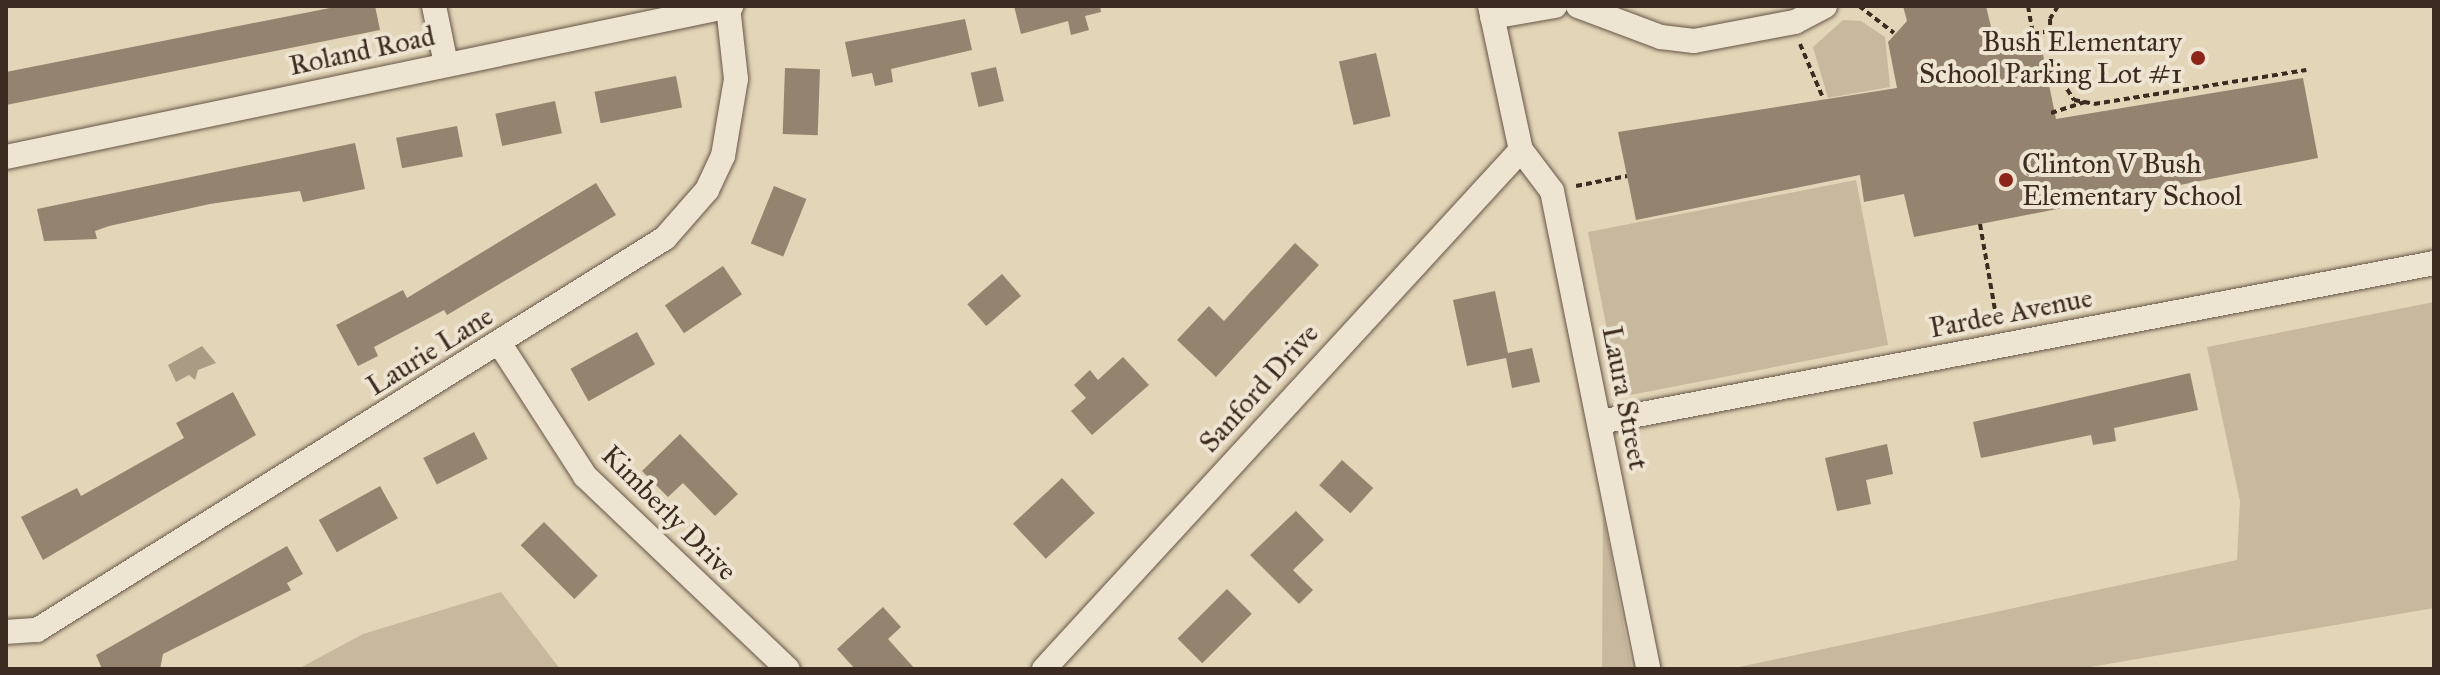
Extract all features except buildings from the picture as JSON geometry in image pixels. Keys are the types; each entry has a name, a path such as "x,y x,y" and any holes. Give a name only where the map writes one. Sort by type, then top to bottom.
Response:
{"street":[{"path":"434,6 446,64"},
{"name":"Roland Road","path":"6,157 730,6"},
{"name":"Laurie Lane","path":"6,632 37,630 500,344 665,238 707,190 733,120 730,6"},
{"path":"1521,150 1491,11 1555,6"},
{"path":"1578,6 1661,37 1694,41 1795,22 1825,6"},
{"name":"Laura Street","path":"1521,150 1552,191 1648,669"},
{"name":"Sanford Drive","path":"1044,669 1521,150"},
{"name":"Pardee Avenue","path":"1600,422 2434,263"},
{"name":"Kimberly Drive","path":"500,344 585,476 788,669"}],"path":[{"path":"1859,6 1894,33"},
{"path":"2028,6 2033,34 2049,31"},
{"path":"2058,6 2049,31 2061,88 2085,102"},
{"path":"1799,42 1823,98"},
{"path":"2051,113 2085,102 2306,70"},
{"path":"1576,186 1627,176"},
{"path":"1980,224 1998,328"}],"shaded area":[{"path":"1843,20 1861,21 1885,37 1890,87 1828,98 1813,47"},
{"path":"1856,180 1888,345 1620,397 1588,232"},
{"path":"2434,302 2434,608 2079,669 1730,669 2237,560 2240,501 2207,347"},
{"path":"202,346 216,363 198,370 195,380 189,375 176,382 168,365"},
{"path":"1603,515 1632,669 1602,669"},
{"path":"501,592 560,669 298,669 363,634"}],"place":[{"name":"Bush Elementary School Parking Lot #1","path":"2198,58"},
{"name":"Clinton V Bush Elementary School","path":"2006,180"}]}
